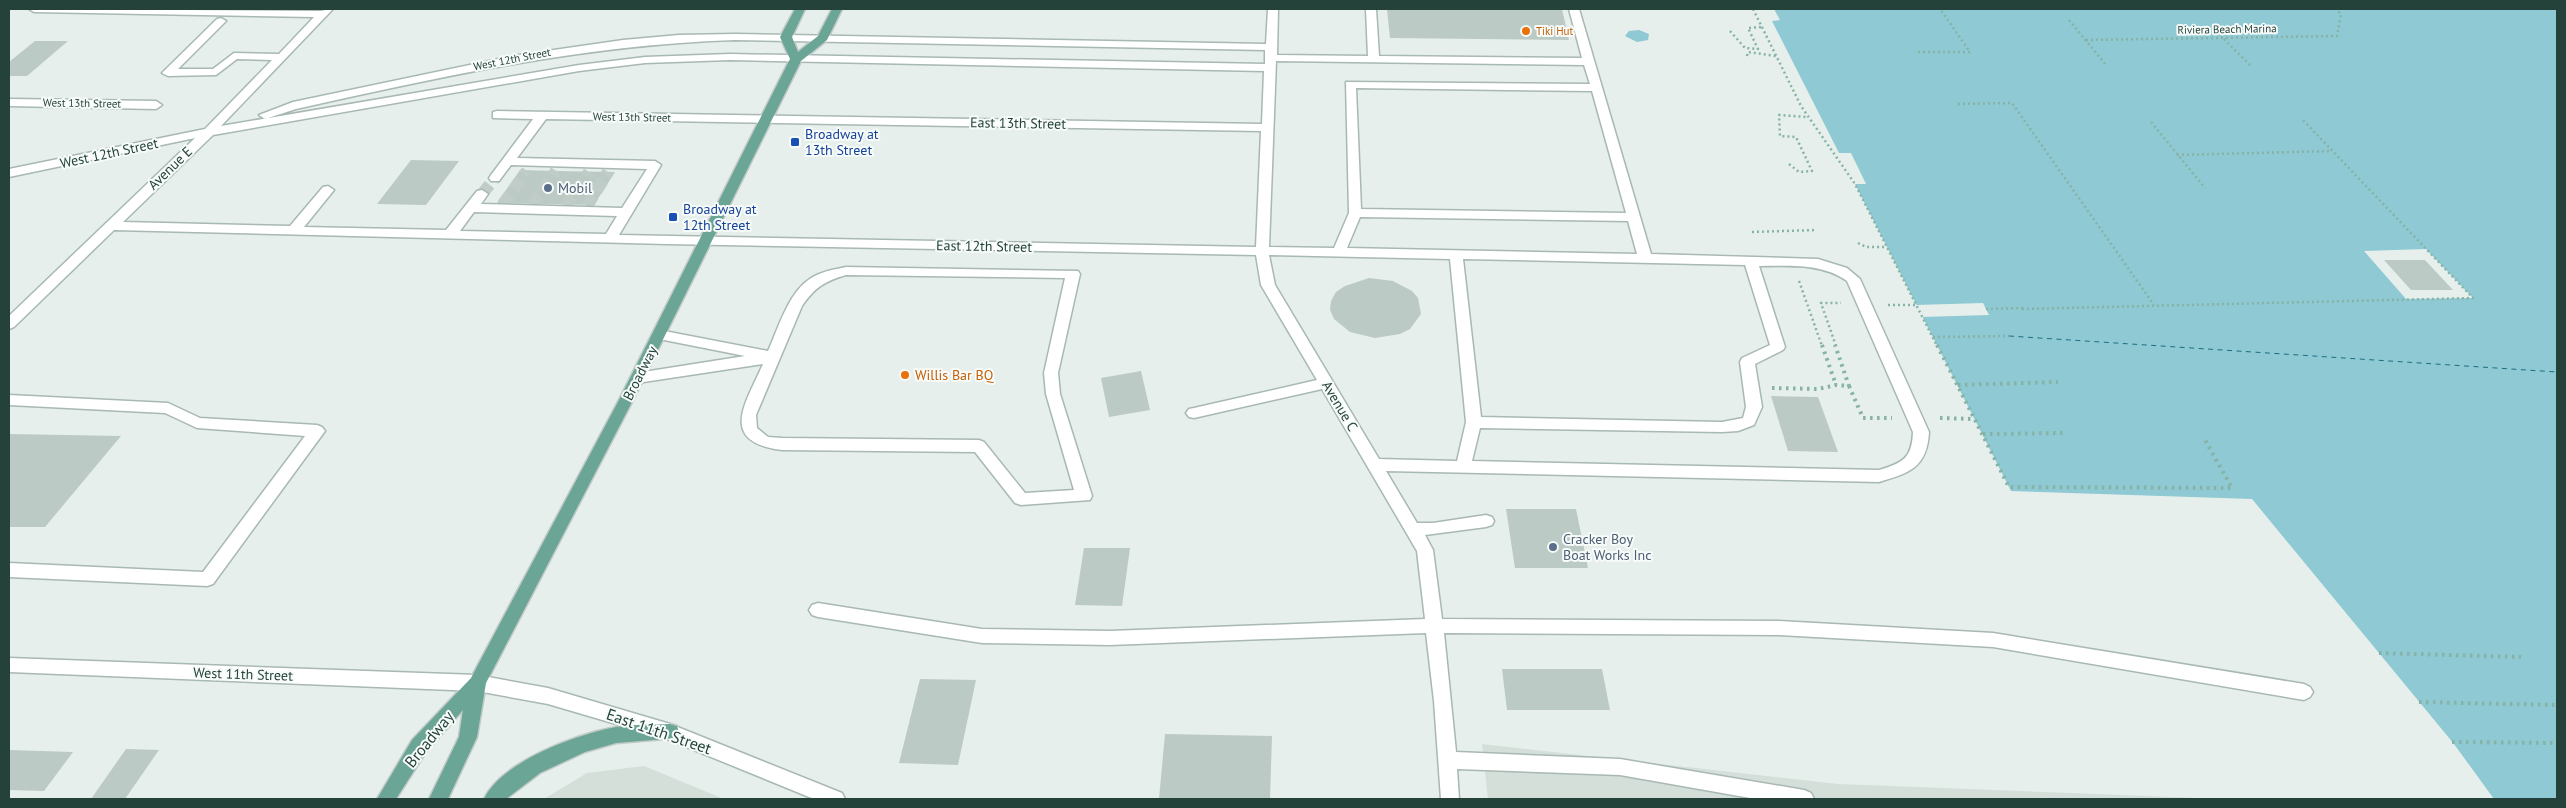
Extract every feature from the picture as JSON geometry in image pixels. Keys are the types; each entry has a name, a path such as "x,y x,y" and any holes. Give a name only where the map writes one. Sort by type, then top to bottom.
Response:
{"main road":[{"path":"796,59 786,37 800,9"},
{"name":"Broadway","path":"386,799 419,746 477,683 659,335 796,59 822,38 837,9"},
{"name":"Broadway","path":"439,799 468,737 477,683"},
{"path":"494,799 527,770 586,743 617,735 670,732"}],"street":[{"path":"34,9 326,11"},
{"name":"Avenue C","path":"1273,9 1262,251 1268,285 1425,550 1450,799"},
{"path":"1371,9 1374,59"},
{"path":"1574,9 1645,258"},
{"name":"Avenue E","path":"9,324 209,132 326,11"},
{"path":"220,21 168,73 216,72 234,56 282,57"},
{"name":"West 12th Street","path":"209,132 293,106 558,50 665,38 822,38"},
{"path":"822,38 1271,58"},
{"name":"West 12th Street","path":"9,173 209,132 617,62 692,58 796,59"},
{"path":"796,59 1271,58 1590,62"},
{"path":"1339,252 1355,213 1350,84 1597,88"},
{"name":"West 13th Street","path":"9,102 156,105"},
{"name":"West 13th Street","path":"498,115 766,119"},
{"path":"495,178 542,116"},
{"name":"East 13th Street","path":"766,119 1269,128"},
{"path":"507,161 530,166 592,168 655,165 610,238"},
{"path":"294,230 328,190"},
{"path":"450,234 482,194"},
{"path":"471,208 530,207 626,212"},
{"path":"1355,213 1634,217"},
{"path":"110,226 706,240"},
{"name":"East 12th Street","path":"706,240 1456,254 1818,263 1842,271 1853,279 1921,432 1921,444 1918,455 1904,468 1879,476 1374,465"},
{"path":"1073,274 846,272 823,277 807,288 795,306 748,415 750,430 764,442 782,444 979,446 1021,499 1084,496 1053,394 1051,373 1073,274 1078,247"},
{"path":"1456,254 1474,422 1464,467"},
{"path":"1474,422 1738,426 1749,420 1754,407 1748,362 1778,347 1751,262"},
{"path":"659,335 774,357"},
{"path":"637,378 774,357"},
{"path":"1194,413 1326,383"},
{"path":"9,400 168,408 197,423 317,431 207,579 9,570"},
{"path":"1412,529 1433,529 1486,521"},
{"path":"818,610 982,636 1110,638 1434,626 1779,628 1993,640 2304,692"},
{"name":"West 11th Street","path":"9,665 477,683"},
{"name":"East 11th Street","path":"477,683 548,696 670,732 835,799"},
{"path":"1447,760 1620,767 1804,799"}],"path":[{"path":"1753,9 1808,117 1855,184 2009,487 2232,488 2205,440"},
{"path":"1918,52 1970,52 1940,9"},
{"name":"Riviera Beach Marina","path":"2086,40 2337,36 2341,14 2336,9"},
{"path":"2069,20 2106,65"},
{"path":"1730,31 1745,48 1758,49 1748,28 1762,27"},
{"path":"2224,38 2251,66"},
{"path":"1747,56 1748,52 1777,56"},
{"path":"1958,104 2012,103 2154,305"},
{"path":"1789,164 1799,172 1812,171 1796,137 1780,136 1779,115 1808,117"},
{"path":"2022,309 2473,298 2301,118"},
{"path":"2151,122 2205,188"},
{"path":"2178,154 2332,151"},
{"path":"1752,232 1816,230"},
{"path":"1858,243 1866,247 1887,247"},
{"path":"1797,276 1836,385"},
{"path":"1846,304 1821,303 1849,386 1863,418 1899,418"},
{"path":"1888,305 1916,304"},
{"path":"1986,309 2068,308"},
{"path":"1933,337 2009,336"},
{"path":"1958,385 2058,382"},
{"path":"1751,388 1818,389 1836,385 1849,386"},
{"path":"1940,418 1974,419"},
{"path":"1983,434 2065,433"},
{"path":"2379,653 2521,657"},
{"path":"2419,702 2555,705"},
{"path":"2452,742 2557,743"}],"shaded area":[{"path":"1482,744 1838,784 2224,799 1488,799"},
{"path":"644,766 724,799 544,799 587,773"}],"water":[{"path":"1774,9 2557,9 2557,799 2494,799 2454,744 2252,499 2011,491 1855,184 1866,184 1851,153 1839,153 1772,21 1780,20"},
{"path":"1639,30 1649,34 1648,40 1637,42 1625,36 1629,31"}],"pier":[{"path":"2426,249 2473,298 2406,299 2364,251"},
{"path":"1983,303 1989,315 1922,317 1916,305"}],"building":[{"path":"1387,9 1562,9 1569,40 1390,38"},
{"path":"35,41 68,41 27,76 9,76 9,62"},
{"path":"411,160 459,161 426,205 377,204"},
{"path":"520,170 615,172 594,205 497,203"},
{"path":"2384,260 2425,260 2453,290 2411,290"},
{"path":"1369,278 1393,281 1412,291 1418,298 1421,314 1410,329 1400,334 1375,338 1350,332 1334,319 1330,310 1331,301 1336,292 1345,286"},
{"path":"1141,371 1150,410 1109,417 1101,378"},
{"path":"1771,396 1818,397 1838,452 1788,451"},
{"path":"9,434 121,436 45,527 9,527"},
{"path":"1506,509 1576,509 1588,568 1515,568"},
{"path":"1084,548 1130,548 1122,606 1075,605"},
{"path":"1502,669 1602,669 1610,710 1507,710"},
{"path":"920,679 976,680 958,765 899,763"},
{"path":"1165,734 1272,736 1270,799 1159,799"},
{"path":"126,749 159,750 125,799 91,799"},
{"path":"9,750 73,752 44,791 9,790"}],"ferry route":[{"path":"2009,336 2557,372"}],"tunnel":[{"path":"503,204 527,171"},
{"path":"532,205 556,171"},
{"path":"566,206 589,172"},
{"path":"587,206 608,172"},
{"path":"482,194 495,178"}],"place":[{"name":"Tiki Hut","path":"1526,31"},
{"name":"Broadway at 13th Street","path":"795,142"},
{"name":"Mobil","path":"548,188"},
{"name":"Broadway at 12th Street","path":"673,217"},
{"name":"Willis Bar BQ","path":"905,375"},
{"name":"Cracker Boy Boat Works Inc","path":"1553,547"}]}
